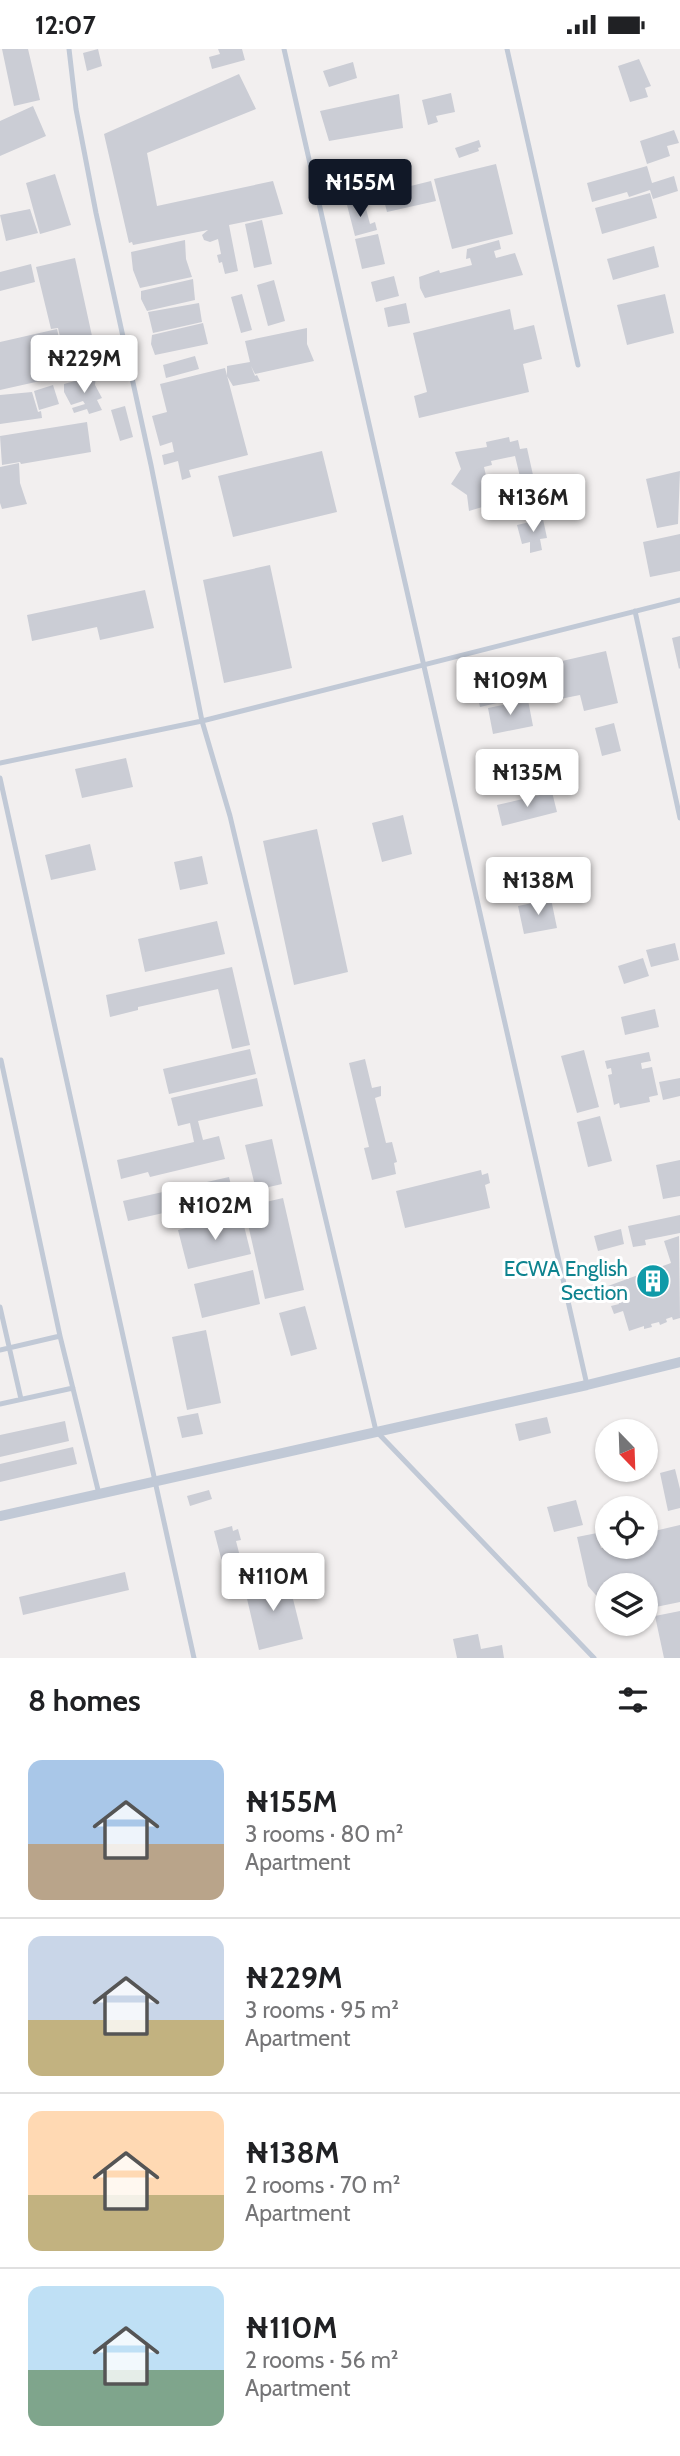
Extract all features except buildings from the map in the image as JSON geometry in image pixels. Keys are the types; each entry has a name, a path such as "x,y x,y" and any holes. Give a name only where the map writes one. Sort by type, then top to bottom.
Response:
{"street":[{"path":"0,1516 680,1362"}],"lane":[{"path":"69,49 76,109 91,187 151,465 202,721 230,816 376,1431 594,1658"},
{"path":"284,49 587,1385"},
{"path":"507,49 578,365"},
{"path":"0,762 202,721 680,600"},
{"path":"635,611 680,818"},
{"path":"0,778 194,1658"},
{"path":"1,1061 60,1336 99,1494"},
{"path":"0,1307 21,1399"},
{"path":"0,1350 60,1336"},
{"path":"0,1404 73,1388"}],"place":[{"name":"ECWA English Section","path":"653,1281"}]}
